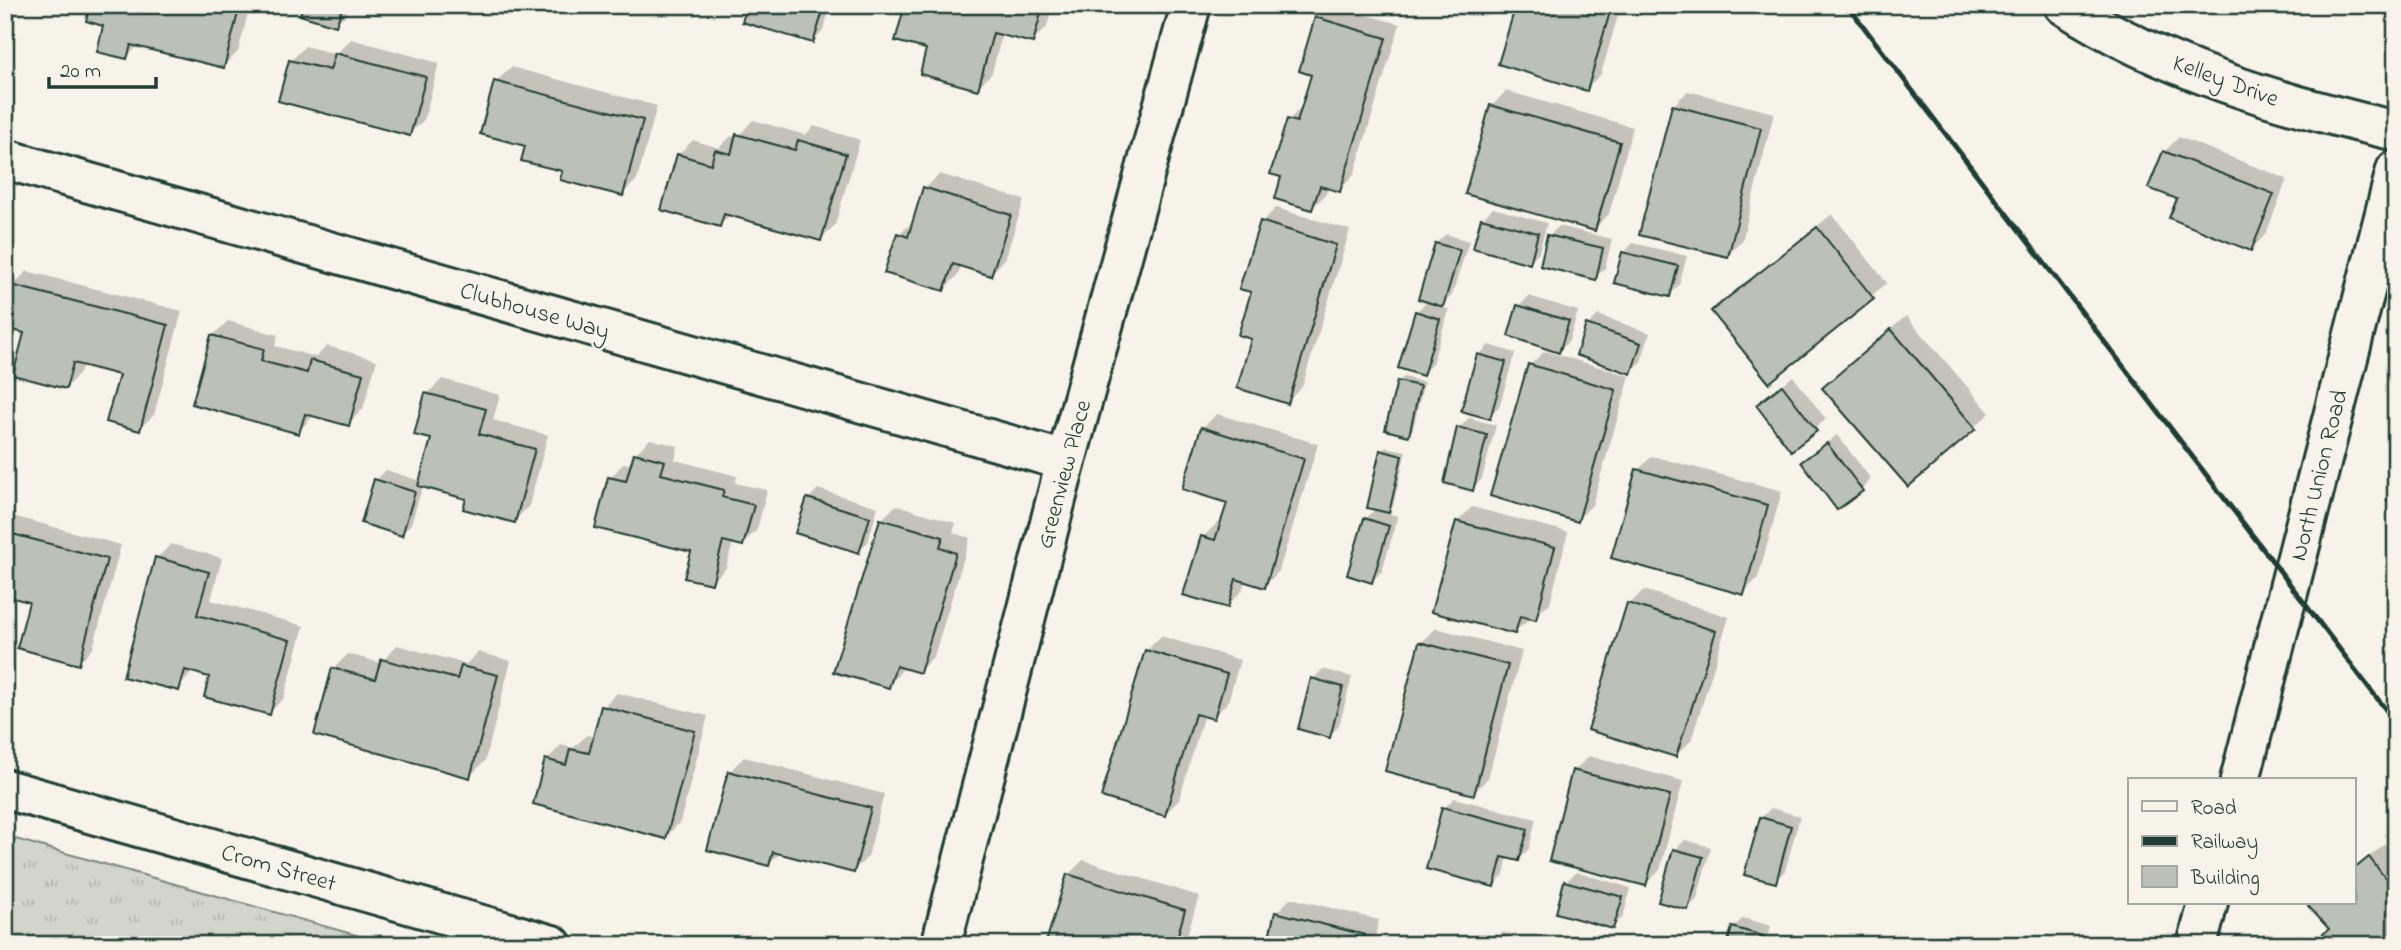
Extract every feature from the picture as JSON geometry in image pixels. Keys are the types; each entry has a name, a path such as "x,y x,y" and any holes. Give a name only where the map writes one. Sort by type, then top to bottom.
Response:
{"street":[{"name":"Greenview Place","path":"941,945 1066,461 1191,5"},
{"name":"Kelley Drive","path":"2064,5 2103,30 2204,76 2340,118 2396,131"},
{"name":"Clubhouse Way","path":"5,159 1066,461"},
{"name":"North Union Road","path":"2240,778 2396,170"},
{"name":"Crom Street","path":"5,789 552,945"},
{"path":"2197,945 2208,904"}],"green space":[{"path":"5,836 391,945 5,945"}],"building":[{"path":"90,5 240,5 224,68 131,45 127,59 97,52 103,26 86,21"},
{"path":"303,5 343,5 336,26 300,15"},
{"path":"747,5 825,5 813,43 742,22"},
{"path":"905,5 1043,5 1033,43 993,33 978,90 920,74 926,49 895,41"},
{"path":"1516,5 1612,5 1587,91 1498,64"},
{"path":"1315,17 1386,38 1340,192 1320,186 1312,210 1275,199 1281,177 1270,174 1287,119 1297,122 1311,75 1299,71"},
{"path":"335,53 426,77 410,136 278,101 289,60 330,70"},
{"path":"494,81 643,120 623,196 560,180 562,171 521,161 525,146 480,134"},
{"path":"1490,105 1620,142 1595,231 1465,194"},
{"path":"1672,105 1761,128 1728,257 1639,235"},
{"path":"736,134 795,150 798,140 846,154 821,241 724,214 720,227 661,210 677,154 711,164 715,150 731,154"},
{"path":"2163,151 2274,194 2251,251 2169,218 2177,199 2148,188"},
{"path":"923,187 1011,215 991,276 953,264 944,291 884,273 897,233 908,237"},
{"path":"1481,218 1538,233 1530,264 1473,248"},
{"path":"1260,221 1336,245 1288,404 1237,388 1251,339 1238,335 1251,292 1239,289"},
{"path":"1817,227 1874,299 1769,383 1711,311"},
{"path":"1547,235 1603,248 1596,280 1540,266"},
{"path":"1435,243 1460,250 1443,307 1418,299"},
{"path":"1622,252 1678,266 1670,297 1614,283"},
{"path":"11,285 168,325 140,431 106,422 119,375 73,363 66,389 13,375 24,333 5,328 5,307"},
{"path":"1517,305 1569,321 1559,353 1508,336"},
{"path":"1415,311 1440,319 1423,376 1398,368"},
{"path":"1586,324 1641,343 1631,374 1576,355"},
{"path":"1891,329 1976,429 1908,487 1822,388"},
{"path":"211,335 264,349 261,361 307,373 310,360 363,374 349,426 305,414 299,434 192,404"},
{"path":"1477,354 1506,362 1490,419 1461,411"},
{"path":"1528,364 1616,390 1578,522 1490,496"},
{"path":"1397,381 1420,386 1409,436 1385,430"},
{"path":"1782,385 1817,431 1791,451 1756,405"},
{"path":"425,393 486,409 479,434 535,449 515,523 463,509 466,499 418,486 431,439 414,435"},
{"path":"1201,427 1304,459 1265,588 1236,579 1228,608 1183,595 1201,536 1215,540 1227,503 1182,489"},
{"path":"1457,427 1487,435 1473,491 1444,483"},
{"path":"1827,443 1863,491 1837,510 1801,462"},
{"path":"1380,450 1402,456 1389,513 1367,508"},
{"path":"634,453 665,461 661,474 724,490 722,497 754,505 743,546 723,541 712,584 684,578 691,552 595,528 608,477 626,481"},
{"path":"1636,469 1768,505 1744,595 1611,558"},
{"path":"374,479 415,492 402,536 361,523"},
{"path":"2396,492 2396,509 2387,500"},
{"path":"807,498 870,517 859,553 795,533"},
{"path":"1364,518 1389,526 1372,583 1347,575"},
{"path":"880,519 943,537 940,547 956,553 920,673 896,666 889,688 833,672"},
{"path":"1456,521 1555,547 1536,620 1520,616 1515,634 1431,612"},
{"path":"5,532 107,559 79,665 17,648 29,602 5,596"},
{"path":"155,557 209,572 197,615 290,640 270,715 204,697 209,677 185,670 179,691 123,677"},
{"path":"1627,603 1716,631 1676,757 1588,730"},
{"path":"1419,642 1508,665 1474,795 1385,771"},
{"path":"1145,650 1227,674 1214,719 1195,714 1165,816 1101,797"},
{"path":"381,659 457,679 461,666 498,675 470,778 314,735 332,668 375,679"},
{"path":"1311,678 1343,687 1330,738 1298,729"},
{"path":"601,706 695,731 666,839 533,804 545,759 566,765 570,749 589,753"},
{"path":"1572,770 1670,795 1646,886 1549,861"},
{"path":"728,771 871,808 854,873 773,852 769,866 707,850"},
{"path":"1442,807 1528,829 1519,861 1502,857 1494,887 1426,869"},
{"path":"1760,817 1791,826 1776,883 1744,875"},
{"path":"1673,849 1703,857 1688,910 1658,902"},
{"path":"2369,857 2396,892 2396,945 2310,945 2329,929 2308,906 2356,904 2356,867"},
{"path":"1067,874 1185,910 1175,945 1055,945 1046,942"},
{"path":"1564,881 1623,897 1613,929 1556,913"},
{"path":"1275,912 1365,935 1363,945 1267,945"},
{"path":"1732,927 1763,936 1760,945 1727,945"}],"railway":[{"path":"1847,5 2396,723"}]}
